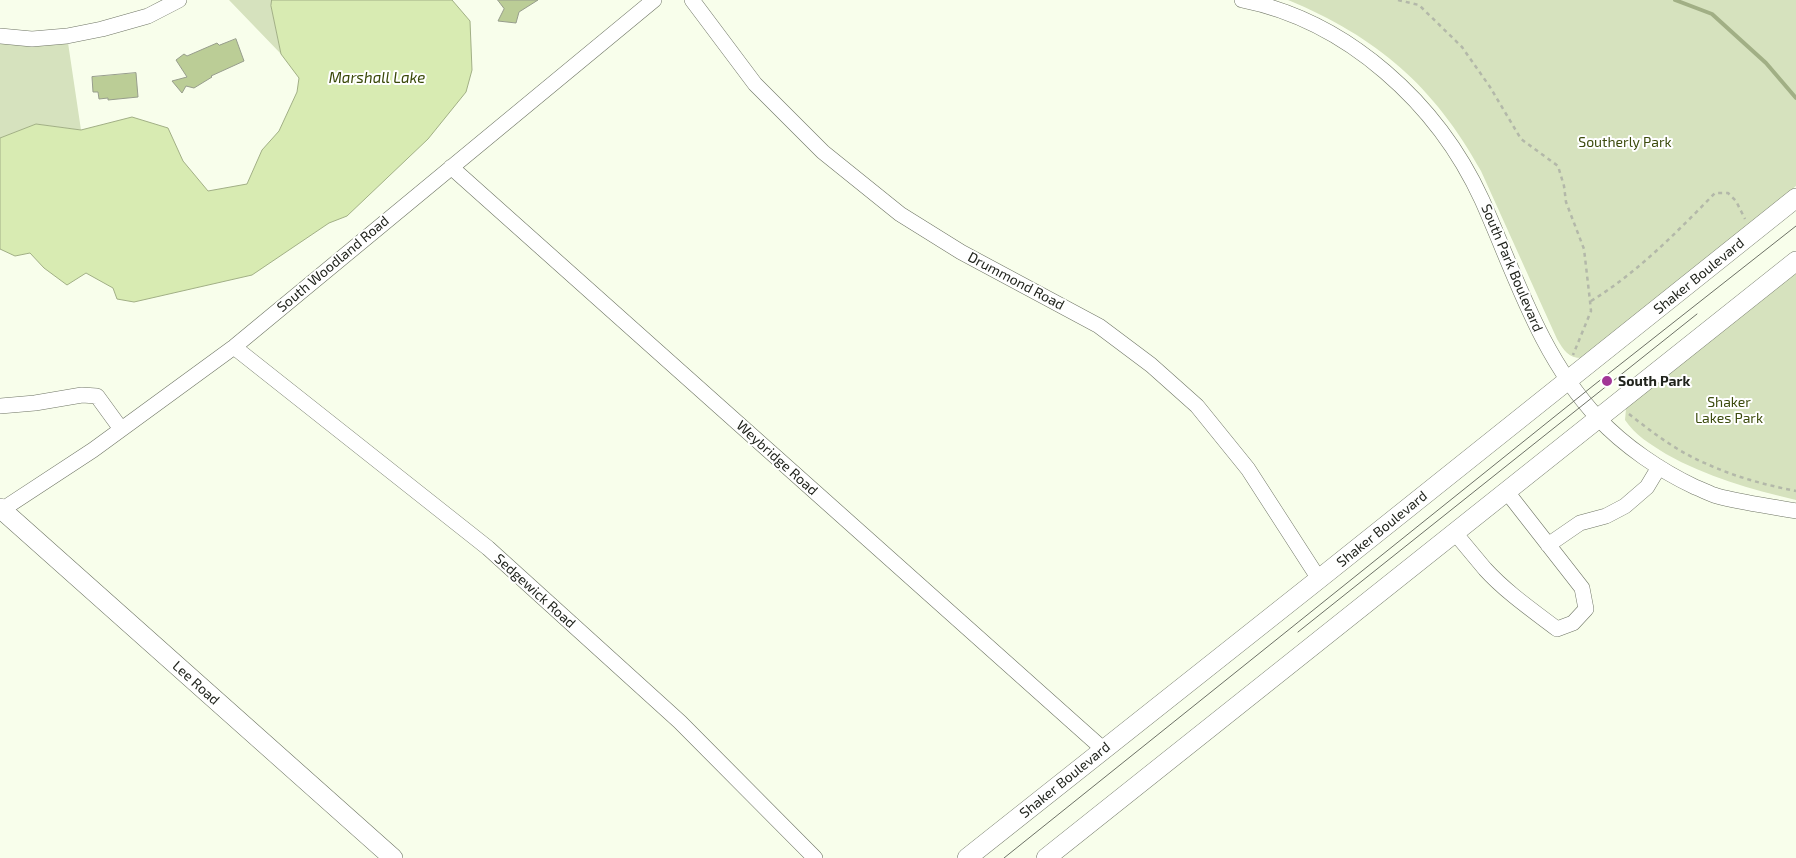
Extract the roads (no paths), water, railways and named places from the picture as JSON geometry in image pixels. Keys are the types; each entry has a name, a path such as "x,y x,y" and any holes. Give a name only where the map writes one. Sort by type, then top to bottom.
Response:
{"main road":[{"name":"Shaker Boulevard","path":"967,858 1796,198"},
{"path":"1046,858 1796,261"},
{"name":"Lee Road","path":"1,509 393,858"}],"street":[{"path":"0,36 32,39 67,36 102,29 148,16 179,0"},
{"name":"South Woodland Road","path":"1,509 93,450 234,347 654,0"},
{"name":"Drummond Road","path":"692,0 756,84 830,158 900,214 954,247 1099,326 1151,365 1197,406 1248,469 1319,579"},
{"name":"South Park Boulevard","path":"1242,0 1282,11 1342,40 1369,58 1418,102 1436,122 1469,173 1535,326 1567,380 1598,419 1640,454 1681,480 1716,496 1796,512"},
{"name":"Weybridge Road","path":"451,167 1104,749"},
{"name":"Sedgewick Road","path":"234,347 488,548 680,722 815,858"},
{"path":"0,406 35,403 82,395 97,396 121,430"},
{"path":"1548,545 1580,523 1606,516 1625,506 1647,487 1659,467"},
{"path":"1455,533 1510,593 1557,629 1573,623 1586,609 1582,588 1507,492"}],"water":[{"name":"Marshall Lake","path":"272,0 452,0 470,21 472,70 466,92 428,139 347,216 329,223 252,275 134,302 117,299 113,288 86,273 67,285 44,268 30,253 15,256 0,249 0,138 36,124 81,130 132,117 168,128 183,161 208,191 247,184 262,150 279,131 297,92 299,78 281,54 271,6"}],"waterway":[{"path":"1675,0 1712,14 1766,63 1796,98"}],"tram line":[{"path":"1004,858 1594,385 1796,226"},
{"path":"1298,632 1697,314"}],"place":[{"name":"South Park","path":"1607,381"}],"park label":[{"name":"Southerly Park","path":"1625,142"},
{"name":"Shaker Lakes Park","path":"1729,410"}]}
